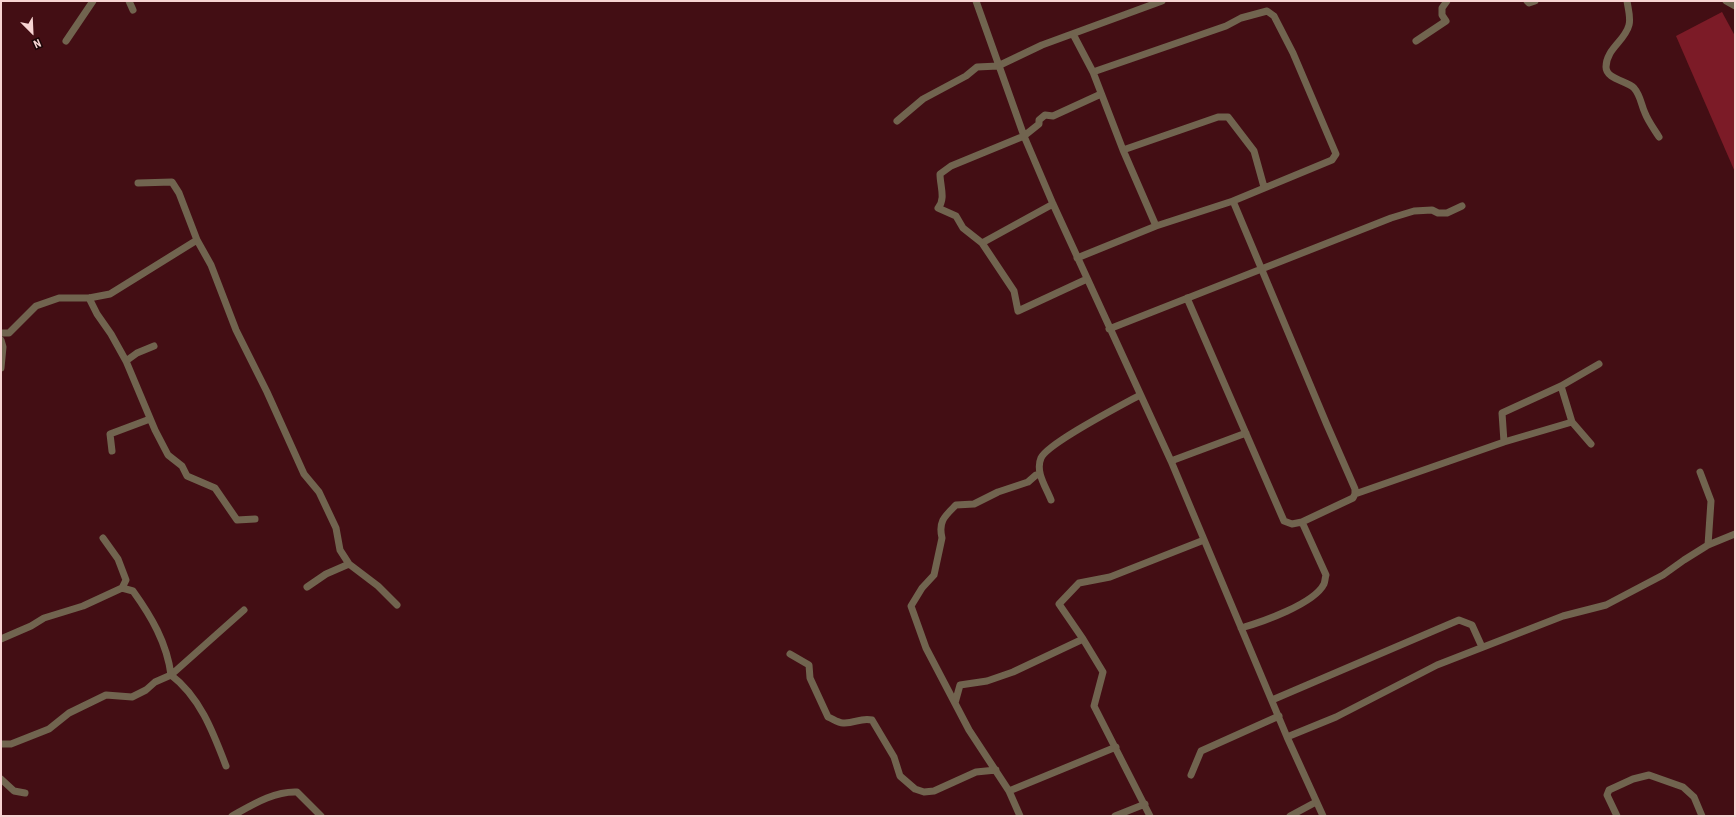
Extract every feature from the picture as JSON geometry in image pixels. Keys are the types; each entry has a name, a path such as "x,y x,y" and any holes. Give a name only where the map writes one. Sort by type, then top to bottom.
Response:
{"street":[{"path":"66,41 93,1"},
{"path":"129,1 133,10"},
{"path":"976,1 1024,136 1077,258 1171,461 1287,737 1323,816"},
{"path":"1416,41 1446,21 1442,15 1442,8 1447,1"},
{"path":"1527,1 1535,1"},
{"path":"1627,1 1630,24 1625,36 1610,52 1606,67 1607,72 1633,87 1640,97 1645,113 1659,137"},
{"path":"1726,1 1735,6"},
{"path":"897,122 924,99 966,76 977,67 998,66 1042,45 1157,2"},
{"path":"1077,258 1156,226 1234,201 1264,187 1332,160 1336,154 1293,53 1274,16 1268,11 1241,18 1226,26 1093,72"},
{"path":"1073,34 1093,72 1123,150 1156,226"},
{"path":"1087,279 1018,311 1014,291 982,243 964,228 956,216 938,208 941,205 942,196 940,174 951,166 1024,136 1039,124 1039,120 1045,115 1053,116 1101,94"},
{"path":"1123,150 1218,117 1228,117 1254,151 1264,187"},
{"path":"138,183 172,182 179,193 197,240 211,265 236,330 267,392 304,474 319,492 336,528 340,550 349,564 378,586 397,605"},
{"path":"1234,201 1261,270 1355,489 1355,494"},
{"path":"982,243 1053,204"},
{"path":"1109,328 1261,270 1391,218 1414,211 1432,210 1438,213 1447,213 1462,206"},
{"path":"1,333 10,333 36,306 59,298 89,298 110,294 197,240"},
{"path":"89,298 97,314 111,334 126,361 150,419 168,455 182,466 187,476 215,488 237,520 255,519"},
{"path":"1187,298 1284,521 1292,524 1302,522 1353,498 1355,494 1504,442 1572,422"},
{"path":"1,340 3,347 1,368"},
{"path":"126,361 136,353 154,346"},
{"path":"1504,442 1502,414 1527,400 1561,386 1599,364"},
{"path":"1561,386 1572,422 1591,444"},
{"path":"1051,500 1040,475 1039,465 1041,457 1062,439 1140,395"},
{"path":"112,451 110,434 150,419"},
{"path":"1171,461 1246,433"},
{"path":"1700,472 1711,501 1708,545"},
{"path":"1020,816 1009,791 969,730 926,648 911,606 922,588 934,575 942,538 942,521 944,516 956,504 974,504 998,492 1028,482 1036,475 1040,475"},
{"path":"1241,628 1261,623 1304,602 1316,593 1324,584 1326,575 1302,522"},
{"path":"1287,737 1336,717 1438,665 1563,616 1606,605 1663,575 1708,545 1735,534"},
{"path":"1,639 44,618 84,606 122,588 126,580 118,559 103,538"},
{"path":"1150,816 1094,706 1104,672 1059,604 1079,583 1110,577 1204,540"},
{"path":"307,587 326,574 349,564"},
{"path":"122,588 133,591 157,629 169,659 171,675 185,686 202,712 215,737 226,766"},
{"path":"1,744 11,744 49,729 69,713 106,695 132,697 146,690 155,682 171,675 244,610"},
{"path":"1272,700 1459,620 1472,625 1482,647"},
{"path":"955,703 960,685 987,681 1013,672 1083,639"},
{"path":"790,654 808,666 810,678 828,717 842,723 851,723 865,718 872,720 894,757 900,776 916,789 924,792 934,791 976,772 996,770"},
{"path":"1191,775 1201,751 1279,716"},
{"path":"1009,791 1116,747"},
{"path":"1617,816 1607,795 1609,790 1633,779 1649,775 1683,787 1694,797 1702,816"},
{"path":"1,778 14,791 25,793"},
{"path":"232,816 278,793 298,792 321,816"},
{"path":"1290,816 1316,802"},
{"path":"1116,816 1145,804"}],"shaded area":[{"path":"1722,12 1735,36 1735,172 1676,36"}]}
